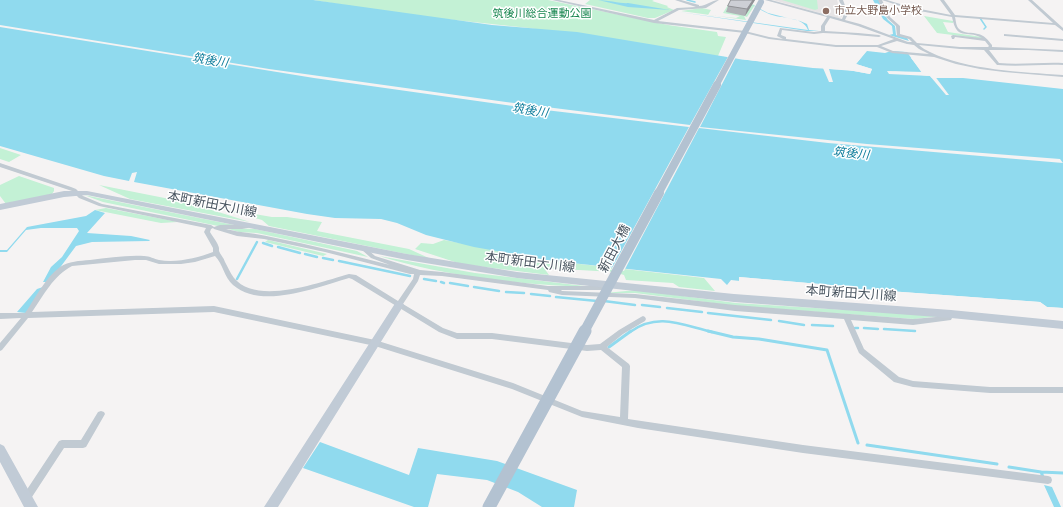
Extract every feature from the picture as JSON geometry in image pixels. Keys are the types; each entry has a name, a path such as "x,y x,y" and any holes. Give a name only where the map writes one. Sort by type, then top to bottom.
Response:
{"main road":[{"name":"新田大橋","path":"489,507 764,1"},
{"name":"本町新田大川線","path":"0,207 77,193 87,193 364,249 449,265 517,275 734,298 950,314 1063,325"},
{"path":"271,507 399,305"},
{"path":"0,450 29,502"}],"street":[{"path":"554,0 677,26 745,32 769,38 836,46 878,46 896,40"},
{"path":"563,0 600,8 608,12"},
{"path":"677,0 702,7"},
{"path":"654,22 678,10 710,5 717,0"},
{"path":"841,0 846,14 843,21"},
{"path":"880,0 888,17 898,26 898,35 910,38 914,44 934,56 950,62 1010,71 1063,76"},
{"path":"884,0 953,16 1057,24"},
{"path":"942,0 953,16 954,24 959,31 980,35 991,46 987,48"},
{"path":"1030,0 1063,30"},
{"path":"764,1 843,21 896,40 914,44 1063,52"},
{"path":"823,32 823,26 829,17"},
{"path":"789,40 779,36 781,29 814,33 858,33 885,36"},
{"path":"1005,35 1063,40"},
{"path":"953,38 953,36 986,40"},
{"path":"878,46 887,51 912,55 934,56"},
{"path":"987,48 998,64 1063,64"},
{"path":"1034,64 1040,71"},
{"path":"1010,71 1063,72"},
{"path":"0,165 68,188 81,197 101,205 216,228 237,234 264,237 325,250 418,273 442,274 548,288 601,289 623,286"},
{"path":"216,228 251,226"},
{"path":"209,227 207,232 216,248 216,253 220,255 228,276 237,285 251,292 271,294 294,291 349,276 354,277 441,330 457,336 492,336 587,348 602,347 621,332 643,319"},
{"path":"364,249 374,257 408,266 418,273"},
{"path":"0,348 27,315 48,284 65,267 71,264 131,258 147,258 172,263 193,262 216,253"},
{"path":"399,305 416,279 418,273"},
{"path":"548,288 562,293 635,296 735,308 846,317 924,322 948,318 950,314"},
{"path":"0,316 214,309 374,343 513,386 582,414 803,449 1048,480"},
{"path":"846,317 861,351 896,380 913,384 990,390 1063,390"},
{"path":"602,347 626,366 624,421"},
{"path":"29,502 62,444 82,444 101,414"}],"shaded area":[{"name":"市立大野島小学校","path":"773,0 837,0 842,17 838,18"}],"green space":[{"name":"筑後川総合運動公園","path":"313,0 548,0 668,25 717,32 718,36 726,37 718,56 804,69 529,28 445,19 444,21"},
{"path":"590,0 654,0 652,1 668,6 667,7 674,10 655,18 648,18 585,4"},
{"path":"731,0 755,5 747,17 744,16 746,20 716,16 736,18 740,16 723,13"},
{"path":"782,0 817,0 818,9 815,10"},
{"path":"702,8 711,10 708,15 681,11"},
{"path":"924,16 953,21 953,23 943,22 948,32 982,37 984,39 937,33"},
{"path":"0,148 21,155 9,162 0,159"},
{"path":"19,176 54,188 54,191 52,194 6,204 0,196 0,185"},
{"path":"99,185 210,207 212,210 250,222 130,199"},
{"path":"84,195 239,226 218,226 103,202"},
{"path":"106,208 178,222 161,223 95,210"},
{"path":"219,208 272,217 287,217 322,222 317,231 409,249 431,259 269,226 262,220"},
{"path":"225,228 255,229 357,251 368,257 257,233 239,232"},
{"path":"268,240 327,254 323,256 265,242"},
{"path":"444,240 553,261 704,278 715,291 679,287 673,283 626,280 624,275 614,272 544,268 549,275 461,264 415,249 421,243 433,244"},
{"path":"379,256 475,273 593,287 485,279 458,275"},
{"path":"637,290 736,303 942,316 914,319 737,306 635,293 605,293"}],"water":[{"name":"筑後川","path":"0,0 313,0 492,25 577,32 739,59 813,68 848,70 870,74 872,69 856,64 867,51 885,53 891,51 907,52 922,73 887,71 930,76 932,78 963,78 1063,89 1063,308 1047,307 1040,302 833,287 831,285 739,277 740,281 731,280 727,285 721,279 553,261 474,247 426,235 397,223 381,219 335,218 307,214 134,182 137,172 132,173 129,181 104,176 0,146"},
{"path":"598,0 628,3 670,10 628,7"},
{"path":"873,0 879,0 882,11 888,20 895,26 896,35 907,38 909,41 889,35 893,34 892,26 883,19"},
{"path":"749,3 768,13 789,18 774,16 761,10"},
{"path":"679,12 808,30 805,25 797,20 807,24 809,30 819,31 807,31"},
{"path":"95,210 105,213 87,233 131,236 150,240 92,242 76,246 56,273 46,282 43,282 51,267 62,257 79,231 77,228 41,228 26,230 7,252 0,252 0,250 7,250 27,227 86,216"},
{"path":"43,287 26,313 17,312 37,289"},
{"path":"320,442 409,475 418,448 497,461 577,490 574,507 542,507 518,492 487,480 437,474 428,507 414,507 303,468"},
{"path":"1044,485 1052,487 1061,507 1054,507"}],"pier":[{"path":"0,25 269,69 506,102 690,125 729,55 736,57 700,127 867,144 1060,159 1063,163 828,143 699,128 624,271 611,270 689,127 520,107 314,78 0,27"},
{"path":"860,55 863,55 856,64 872,69 870,74 829,69 833,82 829,82 823,68 739,59 740,57 813,66 848,68 869,72 854,65"},
{"path":"911,58 914,58 924,74 934,75 949,95 946,95 930,76 889,74 887,71 922,72"},
{"path":"739,277 831,285 833,287 1040,302 1047,307 1063,308 1063,310 1047,309 1040,304 833,289 830,287 741,279 741,282 739,283"}],"building":[{"path":"731,0 753,0 747,9 728,6"}],"waterway":[{"path":"687,0 695,2"},
{"path":"980,18 986,27 984,29"},
{"path":"237,279 257,242"},
{"path":"263,243 272,246"},
{"path":"278,247 300,253"},
{"path":"305,254 317,257"},
{"path":"323,258 333,260"},
{"path":"339,261 410,276"},
{"path":"424,279 436,281"},
{"path":"450,283 468,286"},
{"path":"474,287 499,291"},
{"path":"506,292 524,293"},
{"path":"531,294 550,296"},
{"path":"556,297 597,301"},
{"path":"604,301 635,305"},
{"path":"642,305 660,307"},
{"path":"667,308 702,312"},
{"path":"708,313 771,320"},
{"path":"630,332 640,326 660,321 708,331"},
{"path":"779,321 804,325"},
{"path":"812,325 833,326"},
{"path":"864,328 878,329"},
{"path":"884,329 915,331"},
{"path":"609,347 631,331"},
{"path":"708,331 733,337 759,339 827,350 858,443"},
{"path":"708,331 712,332"},
{"path":"867,445 997,464"},
{"path":"1009,467 1041,472"},
{"path":"1041,472 1063,473"},
{"path":"1041,472 1043,477"}],"place":[{"name":"市立大野島小学校","path":"826,11"}]}
